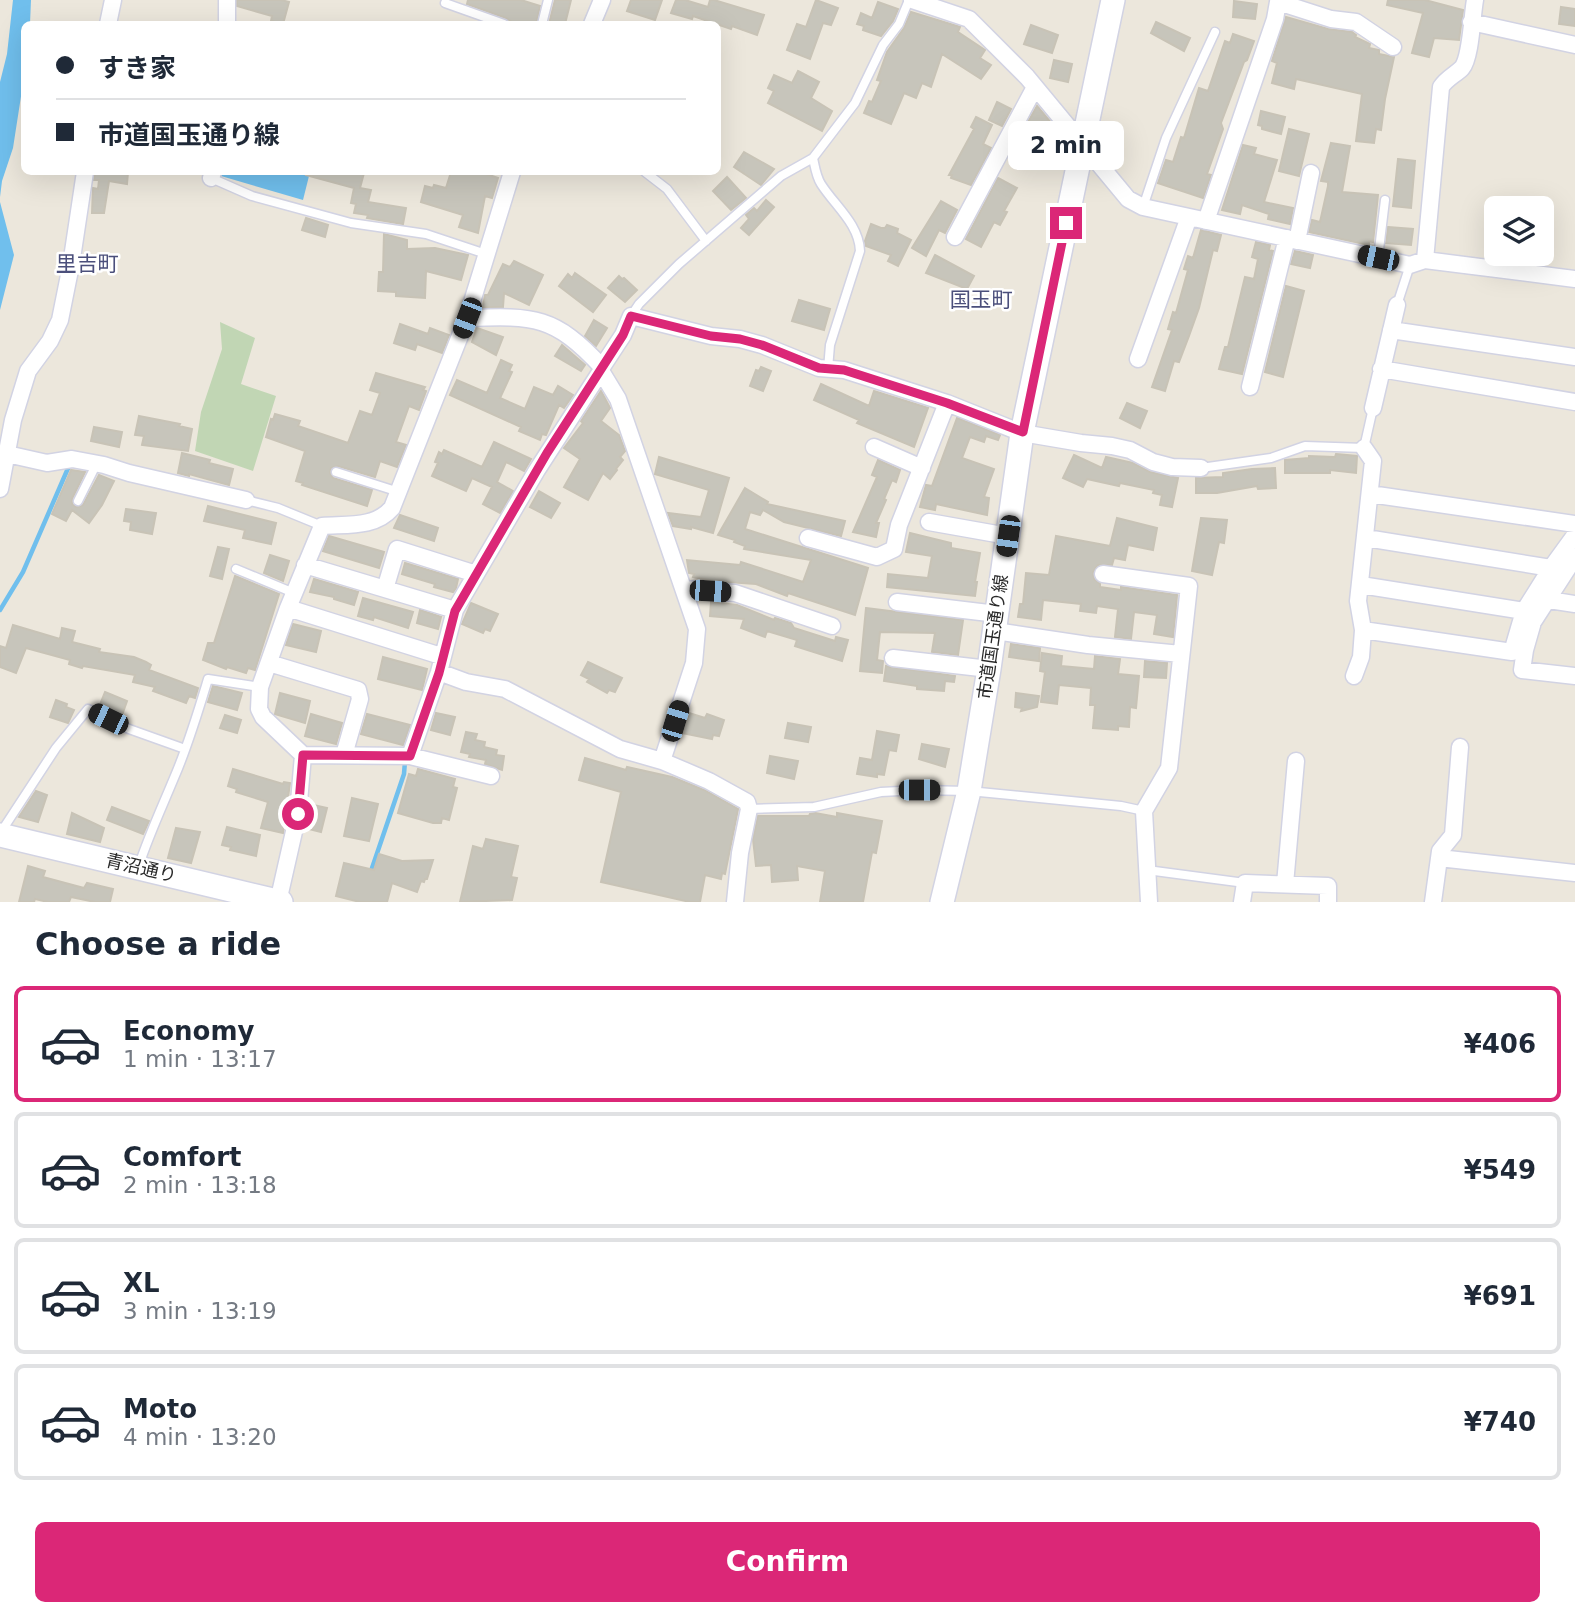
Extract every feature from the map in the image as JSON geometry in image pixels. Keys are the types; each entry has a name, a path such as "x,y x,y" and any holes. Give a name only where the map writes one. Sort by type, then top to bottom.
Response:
{"street":[{"path":"109,21 113,0"},
{"path":"227,0 227,21"},
{"path":"593,21 602,0"},
{"path":"911,0 969,19 1035,87 1129,199 1143,207 1378,258 1575,279"},
{"name":"市道国玉通り線","path":"942,902 969,791 1023,432 1113,0"},
{"path":"1417,262 1441,87 1447,78 1462,67 1467,58 1475,0"},
{"path":"1206,221 1275,19 1278,2 1331,19 1356,22 1393,47"},
{"path":"1471,22 1575,45"},
{"path":"955,237 1035,87"},
{"path":"1250,387 1311,173"},
{"path":"0,489 13,419 28,371 50,341 60,320 85,175"},
{"path":"491,776 410,756 303,755 263,717 260,709 260,687 322,526 371,523 393,508 467,318 511,175"},
{"path":"1139,359 1189,217"},
{"path":"1373,408 1397,305"},
{"path":"467,318 513,316 537,319 556,327 580,343 601,369 627,419 697,629 694,663 663,761"},
{"path":"410,756 455,611 568,421 623,335 631,316 711,336 740,339 819,368 844,370 947,403 1023,432 1130,450 1153,462 1172,467 1201,468"},
{"path":"1391,330 1575,357"},
{"path":"1381,369 1575,402"},
{"path":"808,538 877,557 894,550 899,525 947,403"},
{"path":"874,447 922,468"},
{"path":"1354,676 1361,657 1363,630 1358,601 1373,461 1364,448"},
{"path":"7,454 47,463 72,459 97,463 246,500"},
{"path":"1370,494 1575,524"},
{"path":"929,522 1008,536"},
{"path":"1363,630 1512,652 1524,611 1575,535"},
{"path":"1366,538 1551,568"},
{"path":"384,589 397,549 476,574"},
{"path":"1575,557 1533,622 1522,670 1575,676"},
{"path":"305,565 455,611"},
{"path":"1103,574 1189,586 1169,768 1144,811 1149,902"},
{"path":"1361,585 1524,611"},
{"path":"685,589 735,593 832,626"},
{"path":"1549,600 1575,604"},
{"path":"291,601 440,664 466,682 505,689 620,749 663,761 709,781 747,802 749,809 740,853 735,902"},
{"path":"897,602 996,622 1088,645 1181,654"},
{"path":"893,658 989,668"},
{"path":"269,663 358,690 360,699 344,754"},
{"path":"1433,902 1440,851 1453,835 1460,747"},
{"path":"279,902 298,814 303,755"},
{"path":"1284,884 1296,761"},
{"name":"青沼通り","path":"0,834 279,902"},
{"path":"1439,858 1575,873"},
{"path":"1242,902 1245,883 1328,886 1328,902"}],"lane":[{"path":"543,21 548,0"},
{"path":"631,316 639,304 678,264 781,176 813,158 855,103 883,45 900,24 911,0"},
{"path":"445,3 496,21"},
{"path":"1143,207 1166,138 1216,32"},
{"path":"813,158 820,183 853,227 860,251 830,345 828,369"},
{"path":"212,175 252,196 351,223 426,234 486,254"},
{"path":"649,175 667,189 706,241"},
{"path":"1378,258 1385,200"},
{"path":"1397,305 1417,262"},
{"path":"1201,468 1271,458 1305,446 1364,448 1373,408"},
{"path":"78,501 97,463"},
{"path":"336,472 398,492"},
{"path":"246,500 278,508 322,526"},
{"path":"236,569 291,601"},
{"path":"138,867 185,749 208,679 260,687"},
{"path":"0,834 56,748 88,709 129,729 185,749"},
{"path":"749,809 814,807 881,792 969,791 1121,806 1144,811"},
{"path":"1147,870 1245,883"}],"green space":[{"path":"220,322 255,338 241,384 276,396 253,471 195,451 201,412 222,349"}],"water":[{"path":"13,0 31,0 30,21 21,21 21,96 13,148 2,181 0,197 0,82 7,54"},
{"path":"221,175 309,175 303,200"},
{"path":"0,202 14,255 0,310"}],"building":[{"path":"237,0 289,2 284,21 271,21 272,16 237,6"},
{"path":"468,0 521,0 540,6 537,21 510,21 467,4"},
{"path":"555,0 571,0 566,21 550,21"},
{"path":"631,0 662,0 655,20 627,11"},
{"path":"676,0 708,7 710,0 714,0 764,15 757,35 732,26 731,29 721,26 721,21 708,21 693,16 692,19 671,13"},
{"path":"816,0 838,8 831,25 823,23 810,59 787,50 797,24 806,27"},
{"path":"1388,0 1425,0 1463,10 1459,40 1434,38 1429,57 1412,53 1423,13 1387,5"},
{"path":"1234,1 1257,4 1255,19 1233,17"},
{"path":"878,2 898,9 893,21 881,36 863,30 864,26 857,24 861,13 872,18"},
{"path":"1561,7 1575,9 1575,26 1559,24"},
{"path":"911,12 960,27 958,32 985,50 980,58 991,65 981,79 942,54 931,87 922,83 916,98 904,93 891,124 864,113 881,81 877,80 887,52 904,28"},
{"path":"1286,17 1328,29 1352,32 1355,37 1370,44 1369,48 1379,50 1379,54 1394,57 1381,130 1376,129 1374,143 1356,141 1362,94 1296,79 1294,89 1272,83 1277,63 1272,61"},
{"path":"1156,22 1190,38 1184,51 1151,33"},
{"path":"1031,25 1058,35 1052,53 1024,44"},
{"path":"1233,34 1254,41 1221,123 1223,129 1207,174 1211,175 1203,198 1158,183 1166,160 1173,162 1181,137 1184,138 1199,88 1208,91 1225,41 1230,43"},
{"path":"1054,60 1072,64 1068,82 1050,78"},
{"path":"798,71 819,82 811,98 832,111 822,131 768,103 774,91 768,88 774,75 792,83"},
{"path":"997,102 1011,109 1002,126 989,120"},
{"path":"1037,106 1058,131 1048,139 1037,161 1019,152 1032,126 1028,122"},
{"path":"1261,111 1285,117 1281,134 1262,129 1262,126 1258,125"},
{"path":"976,117 992,125 983,144 991,148 971,185 949,175 974,129 971,127"},
{"path":"1289,129 1309,134 1299,176 1279,171"},
{"path":"1331,143 1350,146 1342,192 1378,195 1373,242 1369,241 1369,245 1309,232 1312,220 1320,222 1328,186 1328,182 1321,181"},
{"path":"1243,145 1256,148 1254,154 1277,160 1264,202 1293,208 1290,224 1268,219 1269,214 1242,205 1240,214 1222,210"},
{"path":"744,152 774,169 761,185 734,167"},
{"path":"1398,159 1415,161 1411,208 1393,206"},
{"path":"95,175 128,175 127,184 109,181 104,213 92,213 93,188 98,189 99,180 94,180"},
{"path":"306,175 363,175 360,188 371,190 368,202 406,208 403,224 354,213 356,204 351,203 354,188"},
{"path":"450,175 489,175 498,178 492,198 485,196 478,233 459,227 463,215 421,202 425,186 446,188"},
{"path":"727,177 746,198 731,210 713,191"},
{"path":"998,178 1017,188 1004,211 1007,212 1000,225 994,222 981,247 966,239"},
{"path":"766,200 774,207 749,235 741,228 749,219 746,215 754,208 757,211"},
{"path":"941,201 957,210 945,233 939,230 926,256 912,248"},
{"path":"306,218 328,225 325,237 302,230"},
{"path":"871,224 881,228 887,225 898,229 897,233 911,240 898,266 888,261 891,255 866,246"},
{"path":"1388,227 1413,229 1411,245 1386,243"},
{"path":"1201,230 1221,235 1217,251 1213,250 1199,308 1189,336 1179,362 1174,361 1165,391 1152,387 1172,330 1168,329 1173,312 1176,313 1188,270 1184,269 1188,256 1193,258"},
{"path":"384,234 407,240 407,249 435,248 468,255 461,280 426,271 425,298 396,296 396,292 378,291 379,272 383,272"},
{"path":"1256,242 1270,245 1269,250 1273,251 1242,374 1219,369 1225,347 1228,347 1245,277 1254,279 1258,259 1252,257"},
{"path":"1295,251 1313,255 1310,268 1291,264"},
{"path":"935,255 974,276 967,289 926,273"},
{"path":"514,261 543,275 529,305 504,293 503,307 483,307 485,295 488,295 503,264 510,267"},
{"path":"575,273 606,295 593,312 559,286 568,274 572,278"},
{"path":"619,276 637,290 625,302 608,288"},
{"path":"1286,286 1304,291 1283,377 1265,372"},
{"path":"799,300 830,309 824,330 792,321"},
{"path":"594,320 607,328 596,346 585,336"},
{"path":"400,324 428,334 430,328 449,335 442,353 417,344 415,350 394,343"},
{"path":"477,328 503,337 496,355 472,342"},
{"path":"562,345 585,365 581,371 555,356"},
{"path":"501,360 512,365 509,371 512,372 500,398 525,409 534,387 553,395 558,386 573,395 564,408 559,405 546,435 542,434 540,440 519,431 521,427 450,395 457,380 487,393"},
{"path":"761,367 771,371 763,391 750,386 756,370 759,371"},
{"path":"376,373 425,387 423,390 426,391 419,410 409,406 396,442 406,445 397,467 380,461 375,477 338,466 331,468 333,478 372,490 367,506 296,481 305,451 266,437 271,419 273,420 275,414 300,421 298,426 348,443 360,411 372,415 380,393 370,390"},
{"path":"821,384 869,406 874,391 928,408 914,447 857,423 859,420 814,400"},
{"path":"601,391 610,408 601,421 619,435 625,451 620,457 623,460 617,470 610,479 603,473 588,500 564,487 580,459 564,448 583,423 581,421"},
{"path":"1127,403 1147,411 1140,428 1120,418"},
{"path":"139,416 192,429 188,451 142,445 144,436 135,435"},
{"path":"957,418 1000,435 998,440 986,436 984,442 970,437 962,458 994,469 984,497 989,498 987,515 936,504 935,510 920,507 926,485 932,486"},
{"path":"94,427 122,432 119,447 91,441"},
{"path":"494,442 531,459 524,471 506,462 497,482 513,491 500,513 483,504 492,487 472,478 466,491 432,476 438,463 435,462 439,452 442,454 444,450 482,467"},
{"path":"182,453 233,469 229,485 178,473"},
{"path":"1336,454 1357,456 1356,473 1330,470 1330,473 1285,473 1285,460 1309,456 1335,457"},
{"path":"1074,455 1102,468 1106,457 1178,478 1172,507 1160,505 1162,495 1153,493 1154,490 1087,479 1083,487 1063,478"},
{"path":"659,457 729,478 713,533 691,527 673,526 668,513 701,517 709,490 655,474"},
{"path":"878,460 900,470 896,482 892,480 884,499 886,500 876,523 879,523 876,537 853,532 877,477 872,475"},
{"path":"1275,468 1276,488 1258,489 1257,486 1217,493 1196,493 1196,478 1223,477 1223,473"},
{"path":"71,470 85,472 72,499 72,504 76,507 83,505 99,475 114,481 89,523 72,510 66,521 52,514"},
{"path":"745,488 768,502 767,504 845,521 841,536 784,522 763,510 760,515 750,512 745,529 868,568 855,615 788,593 787,596 756,584 713,581 693,577 694,574 689,573 687,560 740,565 741,562 803,582 811,560 744,549 745,546 734,542 735,540 718,535"},
{"path":"539,491 560,503 551,518 530,507"},
{"path":"208,506 276,523 271,544 243,538 245,530 204,521"},
{"path":"126,509 156,513 152,534 130,530 131,522 124,521"},
{"path":"400,515 438,528 434,541 394,528"},
{"path":"1117,518 1157,528 1153,550 1128,545 1125,560 1114,558 1112,565 1098,565 1093,572 1094,579 1100,587 1121,590 1121,587 1177,595 1173,637 1154,634 1157,615 1134,612 1131,639 1115,637 1118,609 1097,606 1096,613 1080,611 1081,604 1043,600 1041,620 1018,617 1020,604 1023,604 1026,573 1049,575 1056,536 1110,546"},
{"path":"1201,518 1227,520 1224,543 1219,542 1212,575 1192,571"},
{"path":"910,533 951,543 951,548 980,553 975,596 887,587 888,574 928,578 932,556 906,552"},
{"path":"329,536 384,552 379,568 323,551"},
{"path":"218,547 229,549 222,579 210,576"},
{"path":"270,555 289,561 283,581 264,573"},
{"path":"405,563 458,579 456,588 453,592 402,574"},
{"path":"235,576 279,594 255,670 248,668 246,673 203,660 208,643 214,643"},
{"path":"314,579 358,592 354,605 310,592"},
{"path":"363,598 413,612 408,628 374,617 373,620 358,616"},
{"path":"711,602 737,605 835,641 836,637 848,640 842,661 795,646 797,640 767,631 765,637 741,628 744,619 710,616"},
{"path":"471,603 498,614 490,631 485,629 483,633 462,624"},
{"path":"866,608 963,620 958,655 932,652 935,633 880,632 877,660 883,661 882,673 860,671"},
{"path":"420,610 441,617 438,629 417,623"},
{"path":"293,624 321,631 316,652 286,645"},
{"path":"13,625 60,639 62,628 75,631 72,642 100,649 99,652 134,657 146,662 151,665 149,670 198,688 195,698 189,696 186,703 153,691 155,687 133,682 135,675 83,666 82,668 69,664 70,660 26,648 16,673 0,667 0,646 6,648"},
{"path":"1011,644 1040,648 1039,661 1009,657"},
{"path":"1042,653 1062,656 1061,666 1094,669 1095,656 1120,659 1118,674 1139,676 1136,708 1130,707 1129,727 1118,726 1118,730 1093,728 1095,705 1090,705 1091,688 1059,685 1057,704 1041,702 1045,672 1040,671"},
{"path":"383,657 427,669 422,690 378,679"},
{"path":"1145,661 1167,663 1166,678 1144,677"},
{"path":"588,662 622,678 615,692 609,690 607,693 587,682 589,679 581,675"},
{"path":"886,666 955,676 954,682 945,681 944,691 917,689 917,686 884,681"},
{"path":"213,686 242,693 237,710 208,702"},
{"path":"105,692 127,701 121,718 99,707"},
{"path":"280,693 310,701 305,723 275,714"},
{"path":"1016,693 1039,696 1037,707 1021,711 1022,708 1015,707"},
{"path":"56,700 74,710 68,723 50,717"},
{"path":"436,713 455,717 450,735 431,730"},
{"path":"689,713 705,718 707,714 724,720 719,736 713,735 712,739 682,733"},
{"path":"311,714 342,723 336,744 305,736"},
{"path":"367,714 410,725 403,745 361,734"},
{"path":"225,715 241,720 237,733 220,728"},
{"path":"788,723 811,727 808,742 785,738"},
{"path":"877,731 899,735 896,751 889,750 884,775 877,774 877,777 857,774 860,758 872,760"},
{"path":"466,732 477,734 475,740 485,742 484,747 497,750 496,755 504,756 502,770 485,764 486,760 469,757 470,754 461,752"},
{"path":"922,744 949,749 945,767 919,759"},
{"path":"770,756 798,761 794,779 767,773"},
{"path":"585,758 626,770 627,767 672,777 704,790 738,809 725,874 722,873 721,879 705,875 700,902 601,882 621,792 579,780"},
{"path":"233,769 283,784 290,783 283,833 261,828 268,802 236,792 237,789 228,786"},
{"path":"418,769 455,779 453,787 457,788 449,820 442,818 441,823 433,823 398,813 409,774 416,776"},
{"path":"36,791 47,795 38,822 19,817"},
{"path":"352,798 378,804 369,841 344,836"},
{"path":"309,804 327,808 321,832 305,828"},
{"path":"112,807 149,821 143,834 107,820"},
{"path":"72,813 104,828 100,842 67,834"},
{"path":"815,813 837,817 837,813 882,821 876,853 872,852 863,902 820,902 825,871 797,866 798,880 772,882 771,865 756,866 753,839 758,816 809,816"},
{"path":"227,827 260,835 256,856 230,850 231,847 222,845"},
{"path":"176,828 200,832 191,863 168,858"},
{"path":"486,839 518,846 511,877 517,878 512,900 460,902 473,846 483,849"},
{"path":"379,854 402,861 433,860 427,879 421,881 417,892 392,883 387,902 360,902 336,896 344,863 374,870"},
{"path":"28,866 45,871 43,877 84,888 87,883 113,889 110,902 71,897 69,902 35,899 34,902 19,902"}],"waterway":[{"path":"0,610 23,572 69,466"},
{"path":"370,874 404,774 405,761"}],"district":[{"name":"里吉町","path":"87,264"},
{"name":"国玉町","path":"981,300"}],"route":[{"path":"298,814 303,755 410,756 439,673 441,656 455,611 547,453 623,335 631,316 711,336 762,345 819,368 844,370 947,403 1023,432 1066,223"}]}
